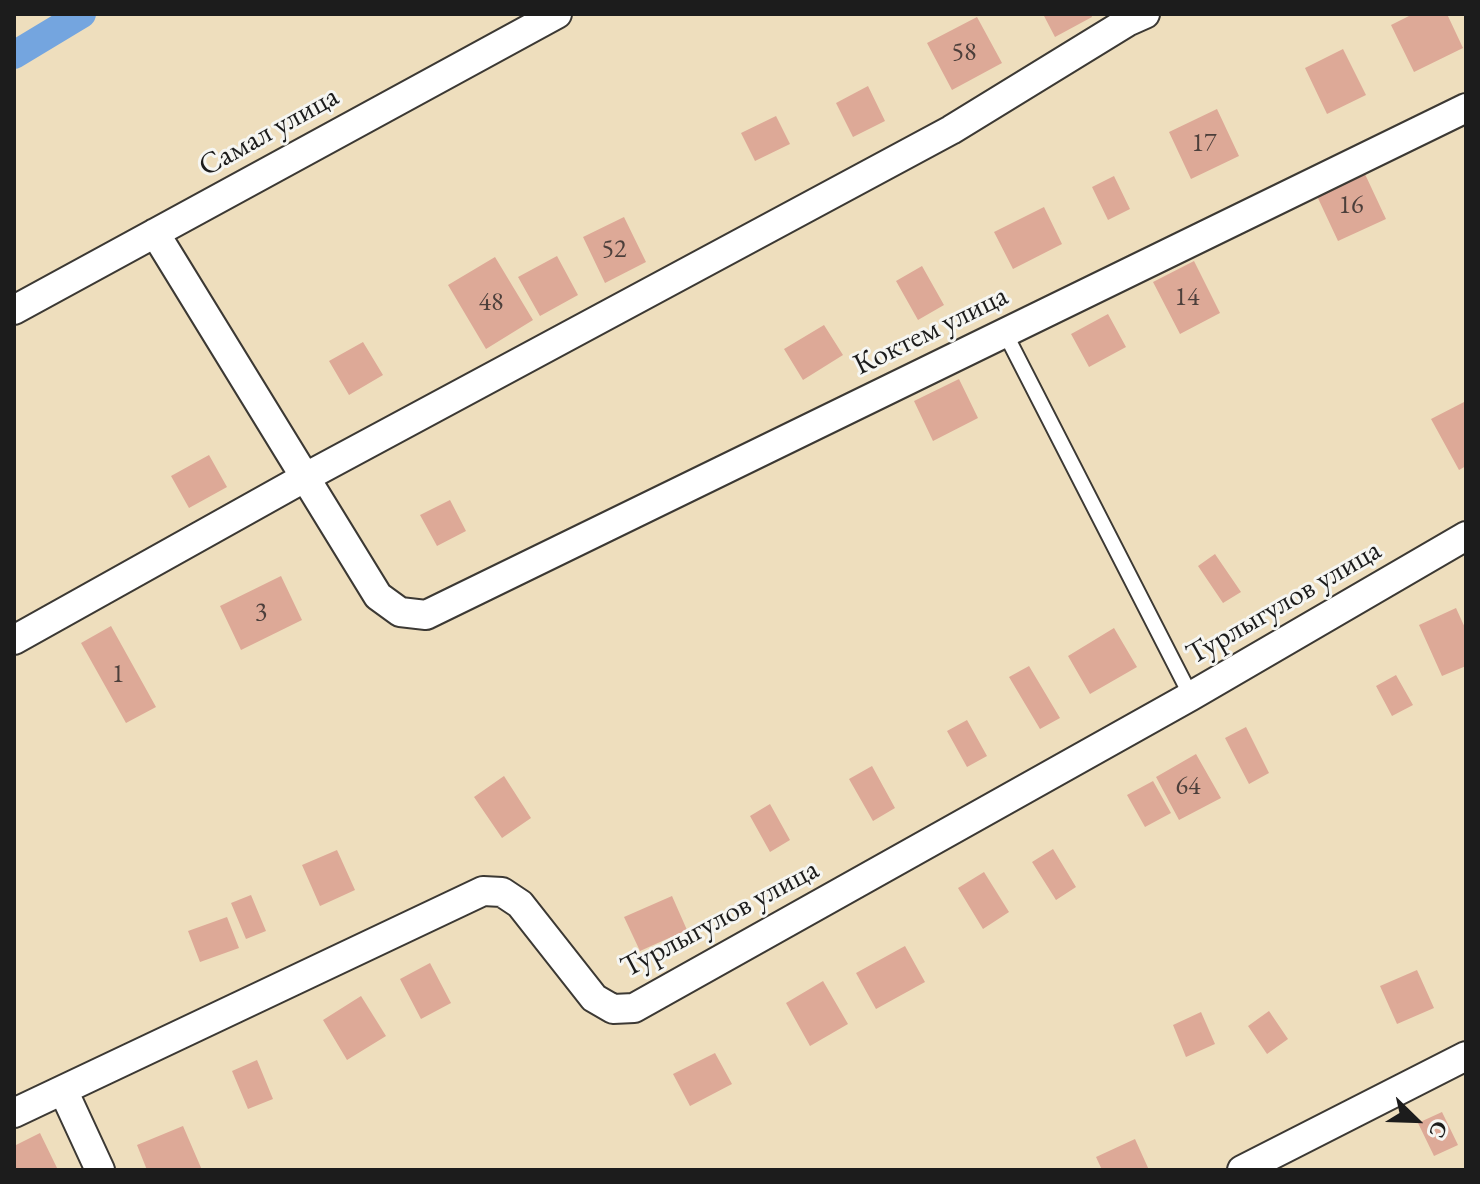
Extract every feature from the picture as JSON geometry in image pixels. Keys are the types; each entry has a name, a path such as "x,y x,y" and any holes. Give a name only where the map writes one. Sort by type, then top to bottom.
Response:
{"street":[{"name":"Самал улица","path":"14,310 557,14"},
{"path":"14,640 304,478 951,130 1145,14"},
{"name":"Коктем улица","path":"304,478 378,596 400,612 426,615 1466,108"},
{"path":"155,233 304,478"},
{"name":"Турлыгулов улица","path":"14,1113 483,891 502,892 520,904 594,998 613,1009 634,1008 1191,696 1466,536"},
{"path":"1242,1170 1466,1056"},
{"path":"63,1090 100,1170"}],"lane":[{"path":"1005,333 1191,696"}],"building":[{"path":"1043,14 1091,14 1092,17 1055,37"},
{"path":"1413,14 1447,14 1463,48 1414,72 1391,25"},
{"path":"977,17 1002,63 952,90 927,43"},
{"path":"1343,49 1366,95 1327,114 1305,68"},
{"path":"868,86 885,121 853,137 836,103"},
{"path":"1217,109 1239,156 1191,179 1169,132"},
{"path":"776,116 790,144 755,161 741,133"},
{"path":"1364,172 1386,219 1338,241 1316,194"},
{"path":"1114,176 1130,209 1108,220 1092,187"},
{"path":"1044,207 1062,244 1013,269 994,232"},
{"path":"624,217 646,262 605,283 583,237"},
{"path":"557,256 578,295 540,316 518,277"},
{"path":"495,257 533,320 486,349 448,285"},
{"path":"1194,261 1220,313 1180,334 1153,282"},
{"path":"922,266 944,305 918,320 896,281"},
{"path":"1108,314 1126,347 1089,367 1071,334"},
{"path":"824,325 843,355 803,380 784,349"},
{"path":"363,342 383,375 349,395 329,361"},
{"path":"959,379 978,418 933,441 914,401"},
{"path":"1466,401 1466,466 1459,470 1431,419"},
{"path":"209,455 227,487 189,508 171,476"},
{"path":"450,500 466,531 437,546 420,515"},
{"path":"1215,554 1241,592 1223,603 1198,566"},
{"path":"281,576 302,620 241,650 220,606"},
{"path":"1456,608 1466,630 1466,666 1442,676 1419,625"},
{"path":"111,626 156,707 126,723 81,643"},
{"path":"1114,628 1137,667 1090,694 1068,656"},
{"path":"1029,666 1060,718 1040,729 1009,677"},
{"path":"1396,675 1413,705 1392,716 1376,686"},
{"path":"967,720 987,756 967,767 947,731"},
{"path":"1246,727 1269,773 1249,784 1225,738"},
{"path":"1196,754 1221,798 1179,820 1156,777"},
{"path":"872,766 895,808 873,821 849,779"},
{"path":"504,776 531,818 502,838 474,797"},
{"path":"1153,781 1171,813 1145,827 1127,795"},
{"path":"770,804 790,840 770,852 750,816"},
{"path":"1053,849 1076,887 1056,900 1032,862"},
{"path":"337,850 355,890 320,906 302,865"},
{"path":"984,872 1009,912 983,929 958,888"},
{"path":"251,895 266,931 246,939 231,903"},
{"path":"672,896 687,930 640,951 624,917"},
{"path":"227,917 239,948 200,962 188,931"},
{"path":"905,946 925,982 876,1009 856,973"},
{"path":"430,963 451,1003 421,1019 400,979"},
{"path":"1417,970 1434,1008 1397,1024 1380,986"},
{"path":"823,981 848,1024 810,1046 786,1003"},
{"path":"361,996 386,1036 347,1060 323,1020"},
{"path":"1269,1011 1288,1039 1267,1054 1248,1026"},
{"path":"1201,1012 1215,1044 1186,1057 1173,1025"},
{"path":"715,1053 732,1084 690,1106 673,1074"},
{"path":"257,1060 273,1099 248,1109 232,1071"},
{"path":"1442,1112 1458,1145 1434,1156 1418,1123"},
{"path":"183,1126 202,1170 147,1170 137,1145"},
{"path":"40,1133 58,1170 14,1170 14,1146"},
{"path":"1135,1139 1149,1170 1102,1170 1096,1157"}],"waterway":[{"path":"14,55 82,14"}]}
